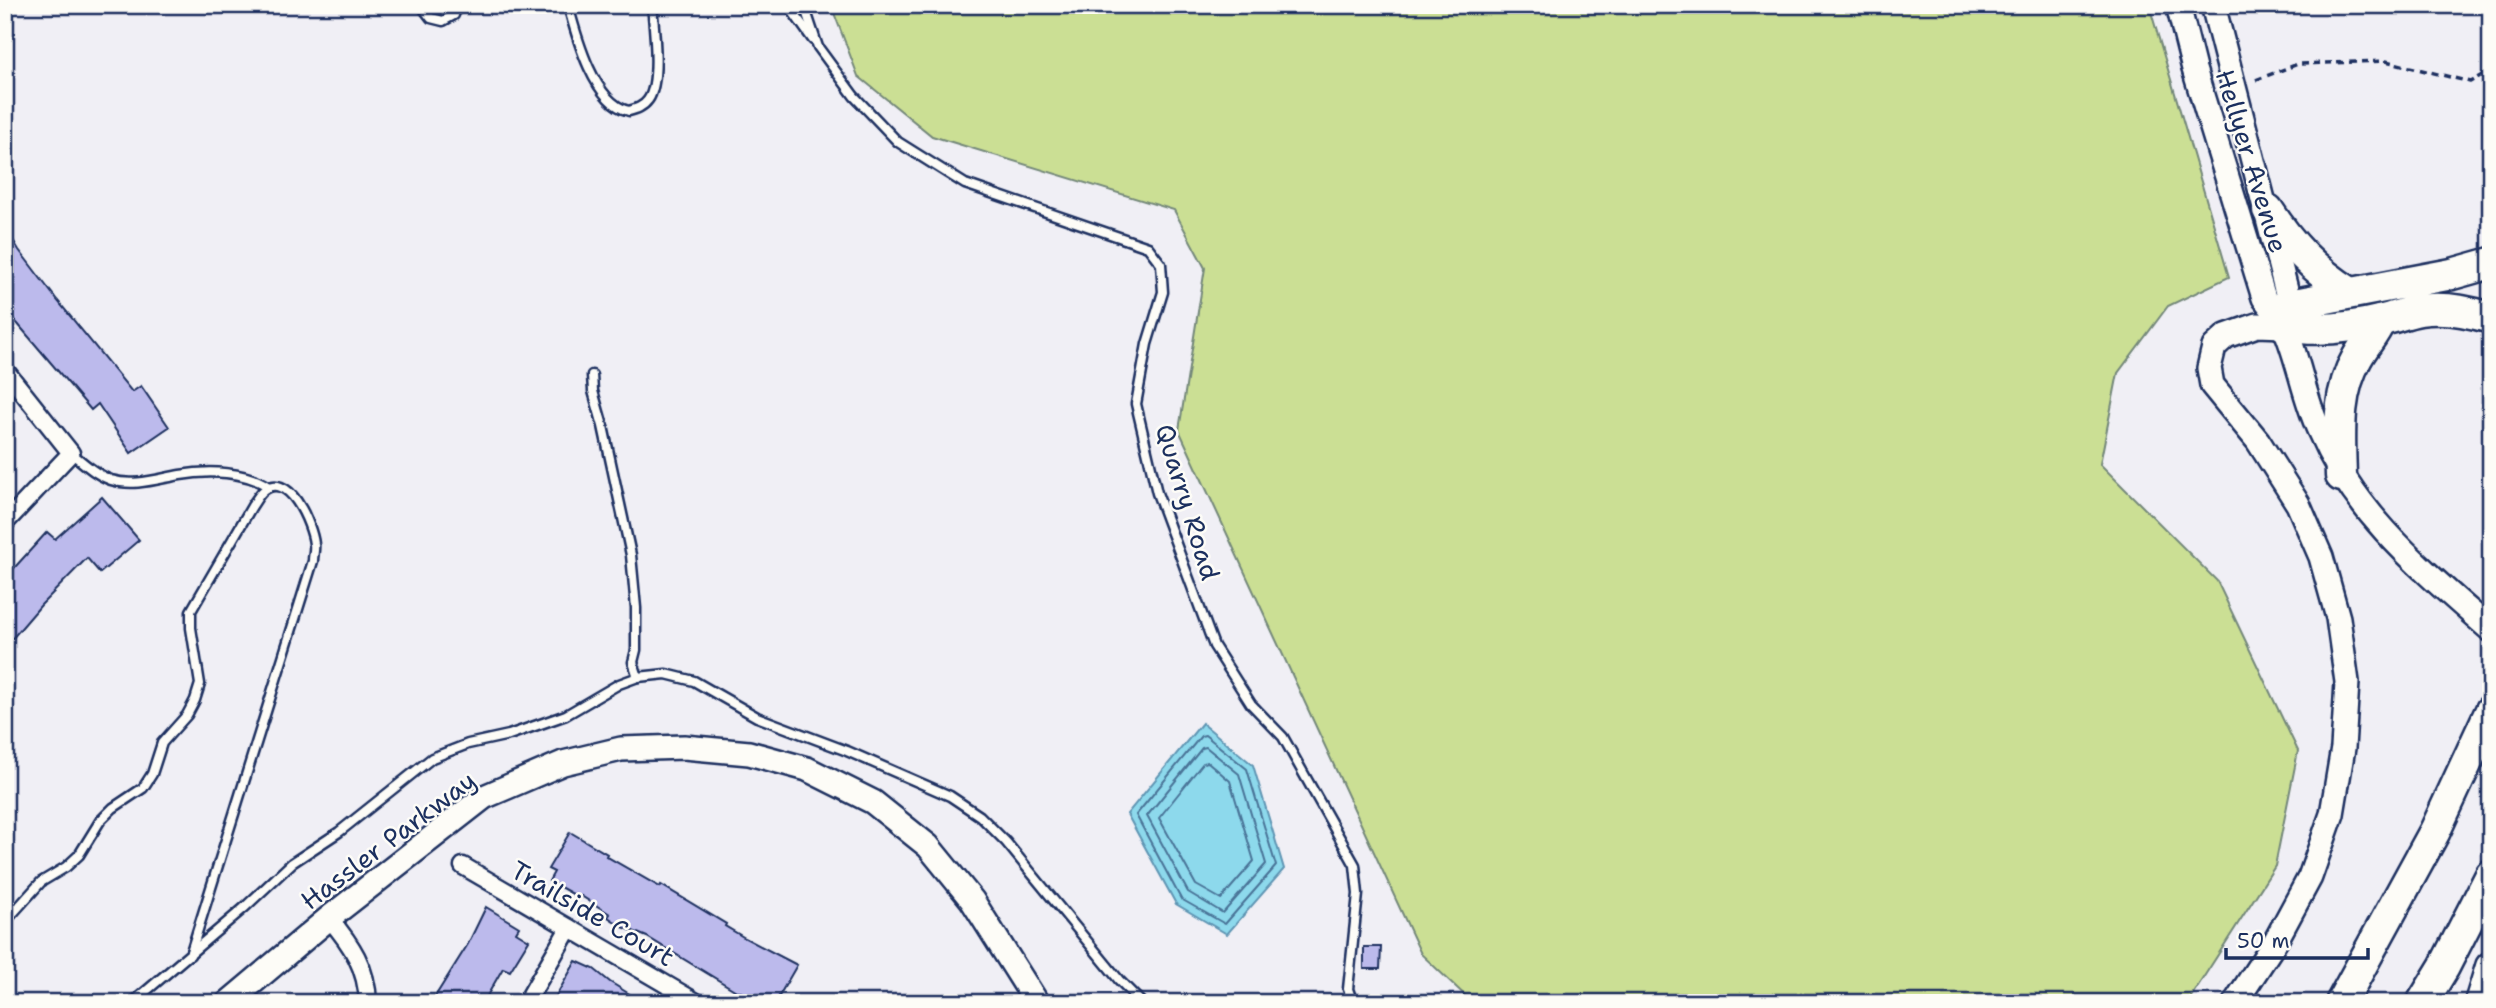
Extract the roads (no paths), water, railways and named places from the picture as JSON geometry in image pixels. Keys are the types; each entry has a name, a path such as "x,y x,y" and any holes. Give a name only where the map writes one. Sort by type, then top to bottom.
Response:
{"highway":[{"path":"2268,210 2299,254 2332,282 2349,292"},
{"path":"2491,263 2425,279 2300,303 2285,326 2308,330 2380,321 2421,310 2449,309 2491,318"},
{"path":"2341,476 2339,420 2347,379 2357,357 2380,321"},
{"path":"2341,1003 2435,831 2491,709"},
{"path":"2422,1003 2444,967 2491,874"},
{"path":"2480,1003 2491,967"}],"street":[{"name":"Hellyer Avenue","path":"2178,5 2194,69 2264,298 2285,326 2318,428 2341,476 2384,531 2491,630"},
{"name":"Hellyer Avenue","path":"2213,5 2268,210 2287,293 2285,326"},
{"path":"2235,1003 2275,942 2310,877 2332,814 2343,748 2347,682 2338,618 2321,557 2298,504 2258,441 2212,386 2209,368 2214,347 2226,336 2257,324 2285,326"},
{"path":"5,370 71,453 5,523"},
{"name":"Hassler Parkway","path":"228,1003 329,918 484,797 563,763 621,749 684,747 749,753 807,769 873,802 928,846 972,900 1037,1003"},
{"name":"Trailside Court","path":"463,866 698,1003"},
{"path":"329,918 353,947 368,987 368,1003"},
{"path":"526,1003 569,928"}],"lane":[{"path":"421,5 431,18 443,20 454,15 457,5"},
{"path":"568,5 578,43 592,74 614,104 629,111 643,106 652,91 655,41 652,5"},
{"name":"Quarry Road","path":"788,5 854,96 898,142 965,184 1148,247 1161,264 1163,292 1147,344 1136,404 1157,493 1214,646 1251,705 1283,737 1355,865 1358,894 1348,989 1353,1003"},
{"path":"804,5 818,47"},
{"path":"592,375 593,391 631,555 636,608 636,650 633,662 638,677"},
{"path":"71,453 98,474 112,480 144,483 184,475 244,475 270,487 279,487 290,492 311,531 313,561 190,955"},
{"path":"5,922 41,883 79,855 100,821 113,808 143,788 152,774 162,743 187,715 200,684 199,665 192,637 191,611 232,538 262,492 270,487"},
{"path":"132,1003 292,863 339,832 432,758 468,744 509,735 566,715 619,684 638,677 666,674 694,681 757,717 847,751 950,796 981,816 1006,842 1119,980 1142,1003"}],"water":[{"path":"1202,723 1253,765 1284,869 1227,934 1176,904 1127,814"}]}
